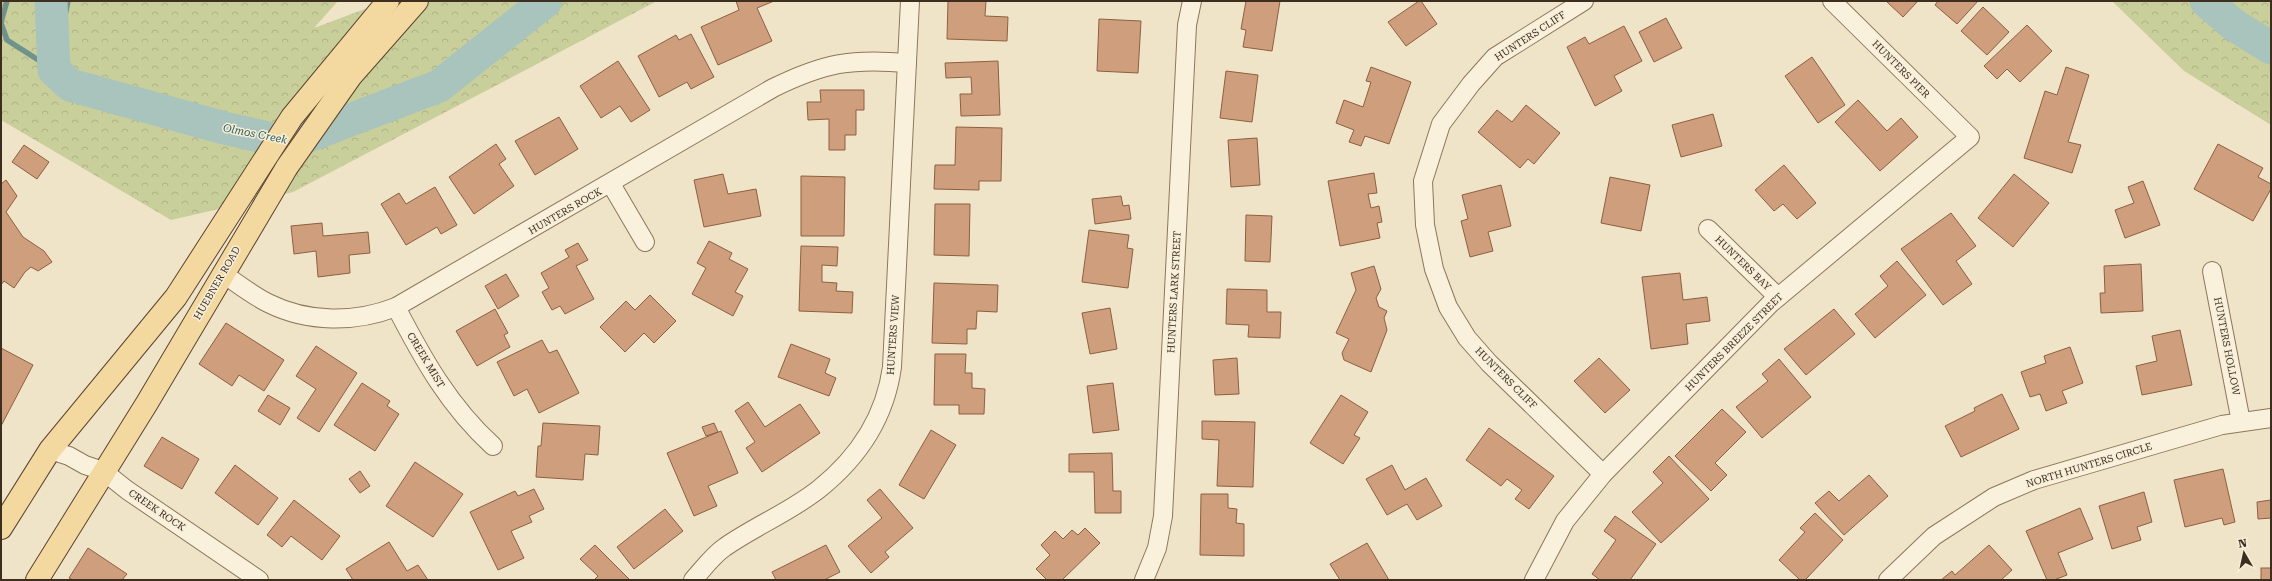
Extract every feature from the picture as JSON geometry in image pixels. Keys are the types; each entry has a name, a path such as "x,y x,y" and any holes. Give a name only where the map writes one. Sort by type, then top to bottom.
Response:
{"main road":[{"path":"1,528 50,450 140,344 176,297 292,117 388,1"},
{"name":"HUEBNER ROAD","path":"37,580 103,471 155,390 222,273 263,204 291,161 351,76 416,1"}],"street":[{"name":"HUNTERS VIEW","path":"693,580 724,547 818,490 845,465 867,440 890,385 910,1"},
{"name":"HUNTERS LARK STREET","path":"1144,580 1157,548 1162,516 1187,25 1192,1"},
{"name":"HUNTERS CLIFF","path":"1584,1 1495,57 1471,84 1441,124 1423,181 1425,225 1434,269 1448,307 1467,338 1489,363 1603,474"},
{"name":"HUNTERS PIER","path":"1832,1 1970,137"},
{"name":"HUNTERS ROCK","path":"222,273 269,303 300,315 348,319 376,315 396,307 611,184 773,88 797,76 854,60 907,63"},
{"name":"HUNTERS BREEZE STREET","path":"1534,580 1565,521 1603,474 1778,297 1970,137"},
{"path":"611,184 645,242"},
{"name":"HUNTERS BAY","path":"1708,229 1778,297"},
{"name":"HUNTERS HOLLOW","path":"2212,271 2241,422"},
{"name":"CREEK MIST","path":"396,307 438,383 454,404 493,446"},
{"name":"NORTH HUNTERS CIRCLE","path":"1888,580 1934,536 1994,497 2034,480 2222,425 2271,418"},
{"name":"CREEK ROCK","path":"50,450 69,456 85,465 103,471 127,490 260,580"}],"green space":[{"path":"1,1 338,1 314,28 386,1 657,1 293,192 171,220 1,120"},
{"path":"2112,1 2271,1 2271,125 2184,71"}],"building":[{"path":"736,1 774,1 757,8 772,41 718,65 701,27 739,10"},
{"path":"948,1 986,1 985,16 1008,17 1007,41 947,39"},
{"path":"1246,1 1280,1 1272,51 1243,47 1246,30 1241,29"},
{"path":"1421,1 1437,24 1406,46 1388,22"},
{"path":"1886,1 1918,1 1903,17"},
{"path":"1938,1 1978,1 1957,24 1935,5"},
{"path":"1983,7 2009,32 1987,55 1961,31"},
{"path":"1666,18 1682,48 1654,62 1639,32"},
{"path":"1099,19 1141,21 1138,73 1097,71"},
{"path":"2027,25 2052,51 2020,82 2007,69 1997,79 1984,66"},
{"path":"1624,26 1642,61 1614,76 1622,91 1595,106 1567,47 1585,37 1589,44"},
{"path":"691,34 714,77 691,89 687,82 659,97 638,56 676,35 679,40"},
{"path":"1812,57 1845,105 1818,123 1785,76"},
{"path":"618,61 650,110 631,122 620,106 601,118 580,86"},
{"path":"998,61 1000,115 961,116 960,94 972,94 971,77 946,78 945,63"},
{"path":"1371,67 1411,82 1389,144 1365,136 1361,146 1349,142 1354,130 1336,123 1344,100 1363,107 1371,82 1366,81"},
{"path":"2066,67 2089,75 2068,142 2081,145 2072,173 2024,158 2045,91 2057,95"},
{"path":"1226,71 1258,75 1252,122 1220,118"},
{"path":"820,90 864,90 864,110 856,110 856,135 845,135 845,150 829,150 829,119 808,120 807,102 821,102"},
{"path":"1858,100 1887,131 1901,118 1918,137 1880,171 1835,122"},
{"path":"1526,105 1560,133 1534,164 1528,159 1520,168 1478,132 1497,110 1512,122"},
{"path":"1713,114 1722,146 1681,157 1672,125"},
{"path":"559,117 578,149 535,175 515,141"},
{"path":"956,127 1002,128 1001,181 979,181 979,190 934,189 935,165 955,165"},
{"path":"1257,138 1260,185 1231,187 1228,140"},
{"path":"496,144 506,159 499,164 514,186 474,214 449,177"},
{"path":"2218,144 2263,168 2258,177 2271,184 2271,189 2253,221 2194,189"},
{"path":"24,145 49,162 37,179 12,162"},
{"path":"1784,165 1816,203 1797,219 1783,204 1774,211 1755,190"},
{"path":"1374,173 1377,193 1368,194 1371,208 1379,206 1382,222 1377,223 1380,238 1340,246 1328,181"},
{"path":"723,174 728,194 756,189 761,216 704,227 694,180"},
{"path":"2014,174 2049,203 2013,247 1978,218"},
{"path":"801,176 845,177 844,236 801,236"},
{"path":"1610,177 1650,185 1641,231 1601,223"},
{"path":"6,180 17,196 6,212 23,237 44,251 52,262 38,271 31,267 25,272 14,288 4,281 1,285 1,184"},
{"path":"2143,181 2160,225 2125,238 2115,210 2134,203 2128,187"},
{"path":"1501,185 1511,226 1488,232 1493,251 1470,257 1461,221 1468,219 1462,195"},
{"path":"435,187 457,225 441,234 437,227 406,245 381,204 399,193 406,204"},
{"path":"1121,196 1123,206 1129,205 1131,219 1095,224 1092,199"},
{"path":"935,204 970,204 969,256 934,255"},
{"path":"1951,213 1976,246 1956,261 1972,284 1943,305 1901,249"},
{"path":"1246,215 1272,216 1270,262 1245,261"},
{"path":"322,223 323,236 368,232 370,253 349,255 350,273 318,277 316,251 294,254 291,226"},
{"path":"1089,230 1129,235 1127,248 1133,249 1128,288 1082,282"},
{"path":"709,241 732,253 729,259 748,269 735,292 743,296 733,316 692,294 706,268 697,263"},
{"path":"578,243 588,260 576,266 594,299 565,314 560,306 552,310 542,292 549,288 541,273 569,257 565,250"},
{"path":"801,246 838,247 837,266 822,265 822,282 837,283 836,291 853,292 852,313 799,311"},
{"path":"1897,261 1926,295 1875,338 1855,314 1888,286 1880,276"},
{"path":"2141,264 2143,311 2101,313 2100,293 2105,293 2104,266"},
{"path":"1374,266 1381,289 1376,298 1379,307 1387,311 1384,318 1387,330 1371,372 1344,360 1342,353 1349,339 1336,333 1356,290 1351,273"},
{"path":"1680,273 1683,300 1707,297 1710,321 1686,324 1688,344 1651,349 1642,277"},
{"path":"506,274 519,296 498,309 485,286"},
{"path":"934,283 998,285 997,312 977,311 976,329 967,329 967,344 932,343"},
{"path":"1227,289 1267,290 1267,312 1281,312 1280,338 1248,337 1249,325 1226,324"},
{"path":"650,295 676,321 654,343 644,333 625,352 600,327 626,301 635,310"},
{"path":"1110,308 1117,349 1090,354 1082,313"},
{"path":"495,309 508,333 504,335 510,347 477,366 456,331"},
{"path":"1834,309 1855,334 1806,375 1784,349"},
{"path":"226,323 284,360 264,391 239,375 232,386 199,364"},
{"path":"2180,330 2192,385 2142,395 2136,366 2157,361 2152,336"},
{"path":"542,340 549,353 557,350 579,393 539,413 527,389 514,396 497,362"},
{"path":"791,344 830,359 825,373 836,378 829,396 778,377"},
{"path":"316,346 357,373 319,432 297,418 316,389 296,376"},
{"path":"2070,347 2083,383 2062,391 2067,403 2046,411 2040,394 2030,397 2021,372 2046,363 2044,356"},
{"path":"1,348 33,365 1,426"},
{"path":"935,354 966,354 965,373 972,373 972,388 985,389 984,414 959,414 959,405 934,405"},
{"path":"1237,358 1239,394 1215,395 1213,360"},
{"path":"1599,358 1630,390 1605,413 1574,381"},
{"path":"1779,359 1811,397 1762,438 1736,407 1768,381 1762,374"},
{"path":"362,383 390,401 387,406 399,414 375,451 334,425"},
{"path":"1113,383 1119,430 1093,433 1087,386"},
{"path":"2002,394 2019,429 1961,457 1945,426 1975,411 1974,408"},
{"path":"268,395 290,408 280,425 258,411"},
{"path":"1341,395 1368,412 1354,435 1360,438 1343,464 1310,443"},
{"path":"748,402 765,427 800,404 820,433 762,472 746,448 755,442 735,411"},
{"path":"1722,409 1746,432 1715,463 1727,475 1711,491 1675,456"},
{"path":"1202,421 1255,422 1253,487 1217,486 1219,440 1202,439"},
{"path":"543,423 600,426 598,455 585,454 583,480 536,477 538,446 541,446"},
{"path":"714,423 718,432 706,436 702,427"},
{"path":"1489,428 1554,476 1529,509 1515,499 1522,490 1507,479 1501,486 1466,460"},
{"path":"931,430 956,445 924,499 899,485"},
{"path":"721,431 738,473 708,486 717,506 694,516 667,453"},
{"path":"162,437 199,459 182,489 144,466"},
{"path":"1112,453 1113,491 1121,491 1121,513 1095,513 1094,472 1069,472 1069,454"},
{"path":"1669,456 1709,499 1661,543 1632,512 1663,483 1653,472"},
{"path":"415,462 463,494 433,537 386,506"},
{"path":"235,465 278,498 258,525 215,493"},
{"path":"1392,465 1405,490 1426,478 1442,506 1417,520 1407,504 1387,515 1366,479"},
{"path":"2223,469 2235,522 2224,525 2222,518 2185,527 2174,480"},
{"path":"360,471 370,486 360,493 349,479"},
{"path":"1869,475 1888,496 1844,535 1815,503 1829,491 1839,501"},
{"path":"534,489 544,509 529,516 532,522 511,531 524,558 498,570 470,512 515,491 518,496"},
{"path":"880,489 913,528 885,552 889,557 871,573 848,546 882,518 867,500"},
{"path":"2144,492 2152,522 2137,527 2141,540 2112,549 2099,506"},
{"path":"1201,494 1228,494 1228,508 1237,509 1236,523 1244,524 1244,556 1200,555"},
{"path":"294,500 340,536 322,560 291,536 282,547 267,535"},
{"path":"2271,500 2271,518 2258,519 2257,502"},
{"path":"2080,508 2093,539 2058,553 2067,575 2054,580 2047,580 2026,531"},
{"path":"665,509 683,531 634,569 617,547"},
{"path":"1815,513 1843,540 1805,580 1800,580 1779,560 1805,532 1800,528"},
{"path":"1615,516 1656,544 1630,580 1600,580 1592,574 1616,540 1604,531"},
{"path":"1085,528 1100,543 1062,580 1047,580 1036,569 1050,555 1041,545 1055,531 1063,539 1072,530 1078,535"},
{"path":"389,542 407,571 418,565 428,580 353,580 346,569"},
{"path":"1367,543 1389,580 1340,580 1330,564"},
{"path":"595,545 630,580 594,580 598,576 580,559"},
{"path":"826,545 840,572 824,580 776,580 772,572"},
{"path":"1989,545 2012,570 2001,580 1941,580 1952,571 1955,575"},
{"path":"88,548 127,574 122,580 73,580 69,578"},
{"path":"2261,568 2271,568 2271,580 2261,580"}],"waterway":[{"path":"1,22 7,1"},
{"name":"Olmos Creek","path":"51,1 54,70 70,85 224,128 290,143 439,86 546,1"},
{"name":"Olmos Creek","path":"1,23 7,40 54,70 68,1"},
{"name":"Olmos Creek","path":"2206,1 2234,25 2271,48"}]}
